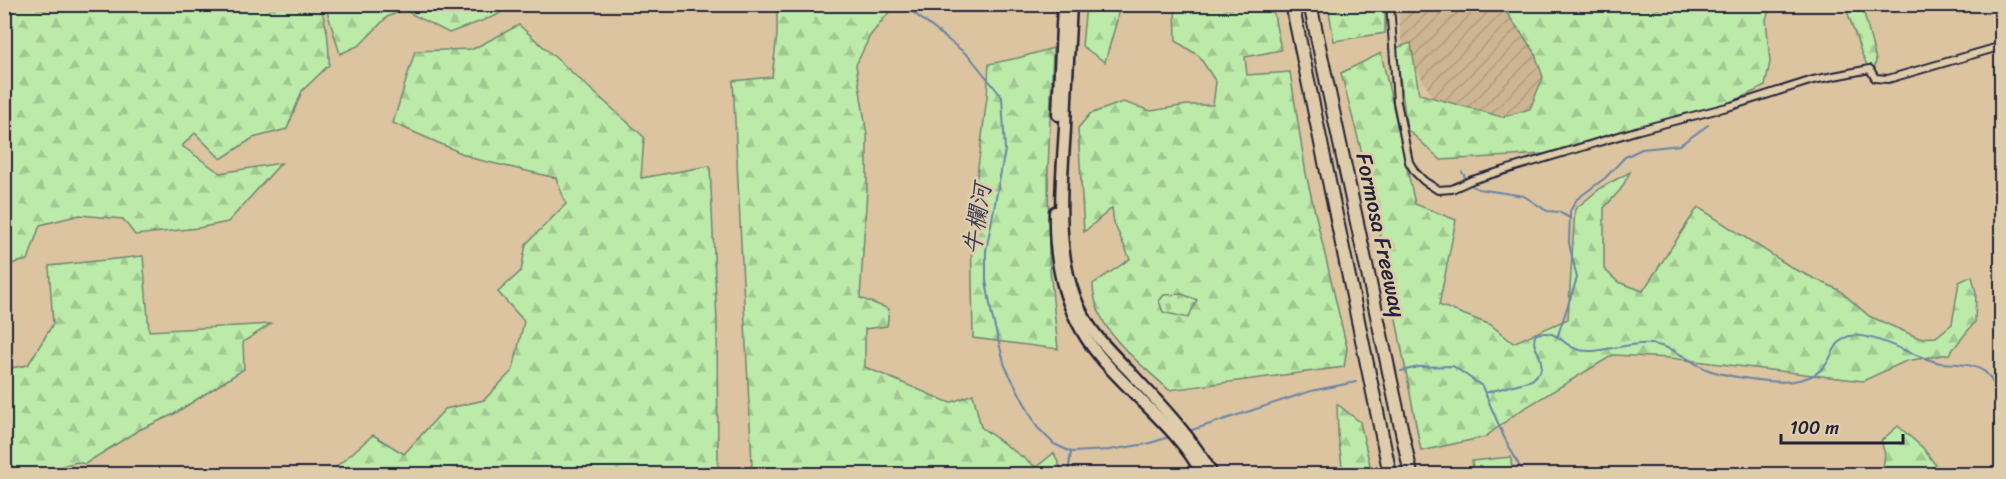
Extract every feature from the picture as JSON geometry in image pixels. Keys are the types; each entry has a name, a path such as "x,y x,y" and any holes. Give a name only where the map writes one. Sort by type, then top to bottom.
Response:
{"highway":[{"name":"Formosa Freeway","path":"1292,4 1390,474"},
{"name":"Formosa Freeway","path":"1310,4 1411,474"}],"main road":[{"path":"1063,4 1066,26 1062,226 1066,283 1082,315 1095,334 1212,474"},
{"path":"1066,26 1071,4"},
{"path":"1200,461 1202,474"}],"street":[{"path":"1390,4 1397,102 1409,162 1424,181 1438,190 1452,189 1472,180 1639,130 1731,106 1813,80 1870,69 1875,78 1888,79 2001,46"}],"shaded area":[{"path":"1398,5 1521,5 1557,72 1527,120 1440,111 1401,41"}],"green space":[{"path":"325,4 513,5 495,16 449,33 404,10 387,17 360,45 340,54"},
{"path":"1679,4 1692,12 1699,5 1771,5 1766,19 1770,62 1765,86 1718,109 1561,153 1441,160 1407,129 1396,48 1411,43 1419,94 1502,117 1530,109 1543,77 1534,51 1501,5"},
{"path":"4,5 319,5 327,35 329,65 302,91 287,129 253,138 221,159 195,133 182,146 220,173 281,163 228,222 135,235 123,219 80,215 40,225 28,260 5,265"},
{"path":"777,5 886,5 890,11 870,36 856,65 867,135 867,190 860,298 889,309 887,326 865,329 865,367 950,403 973,394 981,427 1036,467 1054,453 1063,474 748,474 752,464 733,81 772,77 777,35"},
{"path":"1086,5 1119,5 1105,62 1082,46"},
{"path":"1175,5 1272,5 1281,50 1245,57 1247,75 1290,72 1306,174 1347,348 1344,367 1169,390 1119,343 1101,316 1095,301 1093,284 1130,259 1114,223 1112,208 1084,232 1078,128 1090,114 1123,102 1151,111 1187,105 1213,105 1216,82 1199,56 1176,41"},
{"path":"1328,5 1385,5 1385,33 1334,41"},
{"path":"1845,5 1862,5 1876,60 1873,78 1861,52"},
{"path":"519,25 644,137 641,178 710,166 717,322 718,469 714,474 328,474 373,435 404,454 445,409 484,400 513,370 524,321 498,292 521,271 526,244 566,204 556,178 475,159 393,123 415,51 473,49"},
{"path":"1053,48 1048,170 1049,260 1058,349 973,338 971,223 989,64"},
{"path":"1381,53 1415,204 1456,220 1439,305 1491,325 1513,343 1568,319 1575,209 1602,187 1630,172 1621,189 1604,208 1604,269 1618,282 1643,291 1698,207 1794,269 1839,290 1869,316 1919,338 1936,337 1952,324 1959,282 1972,276 1976,293 1975,322 1949,354 1906,361 1863,381 1670,358 1613,355 1518,412 1485,437 1421,451 1372,192 1341,73"},
{"path":"143,256 149,331 271,324 243,342 244,369 174,414 137,431 85,464 77,462 31,474 5,474 5,369 28,365 53,324 49,266"},
{"path":"1182,294 1197,300 1188,318 1163,312 1159,301 1164,295"},
{"path":"1337,404 1360,422 1372,474 1343,474"},
{"path":"1898,426 1923,448 1937,467 1936,474 1882,474 1885,454 1881,441"},
{"path":"1511,457 1512,474 1474,474 1472,461"}],"waterway":[{"name":"牛欄河","path":"908,4 910,10 970,57 1002,97 1005,150 986,251 986,280 992,316 1005,366 1037,427 1054,444 1071,452 1109,450 1147,444 1169,437"},
{"path":"1558,335 1577,278 1569,243 1570,211 1577,199 1605,178 1625,157 1642,149 1680,145 1708,125"},
{"path":"1462,172 1469,184 1478,189 1524,196 1547,211 1559,212 1570,218"},
{"path":"1485,393 1532,380 1540,372 1541,363 1534,342 1536,334 1549,333 1576,349 1584,351 1636,344 1657,345 1670,349 1713,372 1747,379 1782,382 1794,381 1815,374 1824,367 1840,341 1850,336 1859,336 1882,341 1941,363 1969,365 1980,369 1992,381 2002,414"},
{"path":"1401,371 1419,367 1453,366 1482,386 1504,437 1520,467 1527,474"},
{"path":"1186,432 1311,391 1356,382"},
{"path":"1068,474 1071,452"}]}
